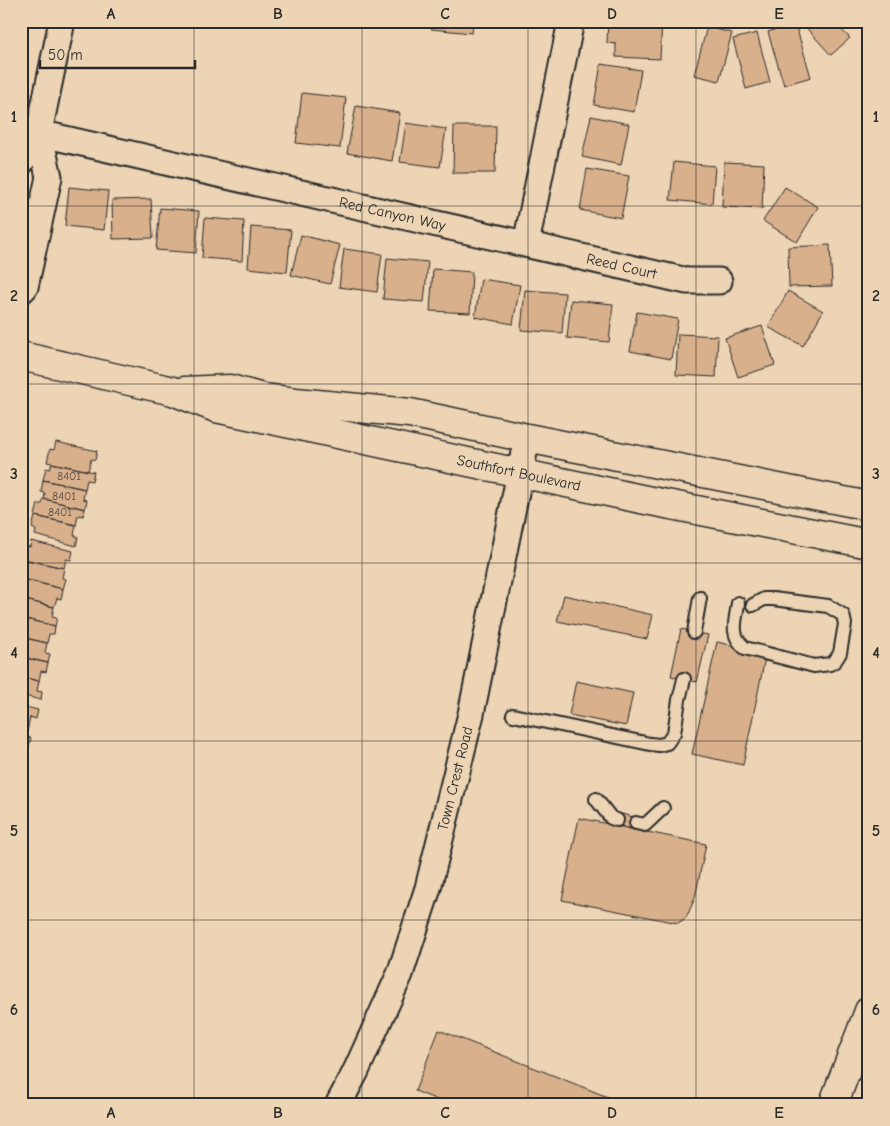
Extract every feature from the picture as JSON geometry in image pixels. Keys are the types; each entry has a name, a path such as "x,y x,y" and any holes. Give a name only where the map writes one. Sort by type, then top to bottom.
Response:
{"street":[{"path":"21,162 62,21"},
{"path":"526,244 571,21"},
{"path":"21,291 25,287 49,177 30,131"},
{"name":"Red Canyon Way","path":"30,131 526,244"},
{"name":"Reed Court","path":"526,244 687,281 719,281"},
{"name":"Southfort Boulevard","path":"21,356 173,391 216,408 520,473 869,544"},
{"name":"Southfort Boulevard","path":"173,391 230,389 263,398 410,413 869,506"},
{"name":"Town Crest Road","path":"338,1105 355,1073 400,974 428,888 471,714 527,438"},
{"path":"833,1105 869,1011"}],"lane":[{"path":"694,632 700,598"},
{"path":"738,603 735,636 738,643 745,648 814,666 830,664 836,661 840,653 845,624 843,616 837,610 828,606 773,599 764,599 753,605"},
{"path":"512,715 650,744 664,744 671,739 675,732 684,679"},
{"path":"596,799 611,818 617,820"},
{"path":"636,823 645,825 663,808"}],"building":[{"path":"432,21 473,21 472,33 431,29"},
{"path":"608,21 662,21 660,59 616,57 616,44 607,43"},
{"path":"800,21 832,21 850,38 831,55"},
{"path":"795,23 811,77 784,85 768,32"},
{"path":"707,27 732,33 719,81 694,75"},
{"path":"757,33 770,82 746,89 733,39"},
{"path":"601,64 641,70 634,112 594,105"},
{"path":"302,93 346,98 340,148 296,143"},
{"path":"356,106 400,113 392,161 347,153"},
{"path":"591,116 629,124 621,165 582,157"},
{"path":"406,123 446,129 440,167 400,162"},
{"path":"454,126 496,126 495,173 453,173"},
{"path":"674,162 715,166 712,204 670,200"},
{"path":"724,162 764,164 762,209 722,207"},
{"path":"587,169 629,176 621,218 580,210"},
{"path":"69,187 108,191 104,230 65,226"},
{"path":"785,187 818,207 797,242 763,221"},
{"path":"151,199 153,238 113,239 112,200"},
{"path":"160,208 199,211 196,253 156,250"},
{"path":"205,218 244,221 242,261 202,258"},
{"path":"251,227 291,230 287,272 248,268"},
{"path":"301,235 340,245 330,284 291,275"},
{"path":"830,245 832,286 789,287 788,247"},
{"path":"344,249 382,254 377,292 339,287"},
{"path":"387,258 428,262 424,302 383,299"},
{"path":"433,269 472,272 470,313 430,311"},
{"path":"481,279 520,285 513,324 475,317"},
{"path":"525,290 565,293 562,333 521,330"},
{"path":"788,291 823,311 803,346 768,327"},
{"path":"571,300 613,304 609,342 567,338"},
{"path":"637,312 678,319 671,359 630,351"},
{"path":"762,326 775,365 738,377 725,338"},
{"path":"678,334 718,336 716,377 676,375"},
{"path":"56,442 97,451 95,460 91,459 88,471 47,462 50,449 54,450"},
{"path":"52,463 94,472 92,481 87,480 85,489 43,480 46,468 50,469"},
{"path":"43,480 85,489 83,499 87,500 85,509 44,499 45,493 41,492"},
{"path":"44,499 85,509 83,516 78,515 76,525 35,516 38,504 42,504"},
{"path":"35,516 76,525 74,535 78,537 76,546 35,535 36,530 32,528"},
{"path":"31,541 73,551 71,560 66,559 64,568 23,559 25,546 30,547"},
{"path":"23,559 64,568 62,578 66,579 63,589 22,579 24,571 21,571"},
{"path":"22,579 63,589 61,599 57,598 54,607 21,599"},
{"path":"564,595 653,615 647,639 557,621"},
{"path":"21,599 54,607 52,617 57,618 55,626 21,618"},
{"path":"21,618 55,626 54,634 49,634 47,643 21,637"},
{"path":"681,629 708,635 697,682 671,676"},
{"path":"21,637 47,643 45,653 50,654 48,663 21,657"},
{"path":"717,642 766,653 743,765 692,754"},
{"path":"21,657 48,663 46,672 41,671 39,681 21,677"},
{"path":"21,677 39,681 37,691 42,692 41,700 21,695"},
{"path":"576,681 633,693 626,726 569,715"},
{"path":"21,706 38,710 36,719 30,717 28,727 21,725"},
{"path":"21,725 28,727 26,737 31,738 29,746 21,744"},
{"path":"21,744 29,746 27,754 23,753 21,760"},
{"path":"618,813 637,818 634,830 615,825"},
{"path":"579,818 706,844 695,898 686,918 678,923 562,900"},
{"path":"439,1030 628,1105 438,1105 440,1101 415,1091"}]}
